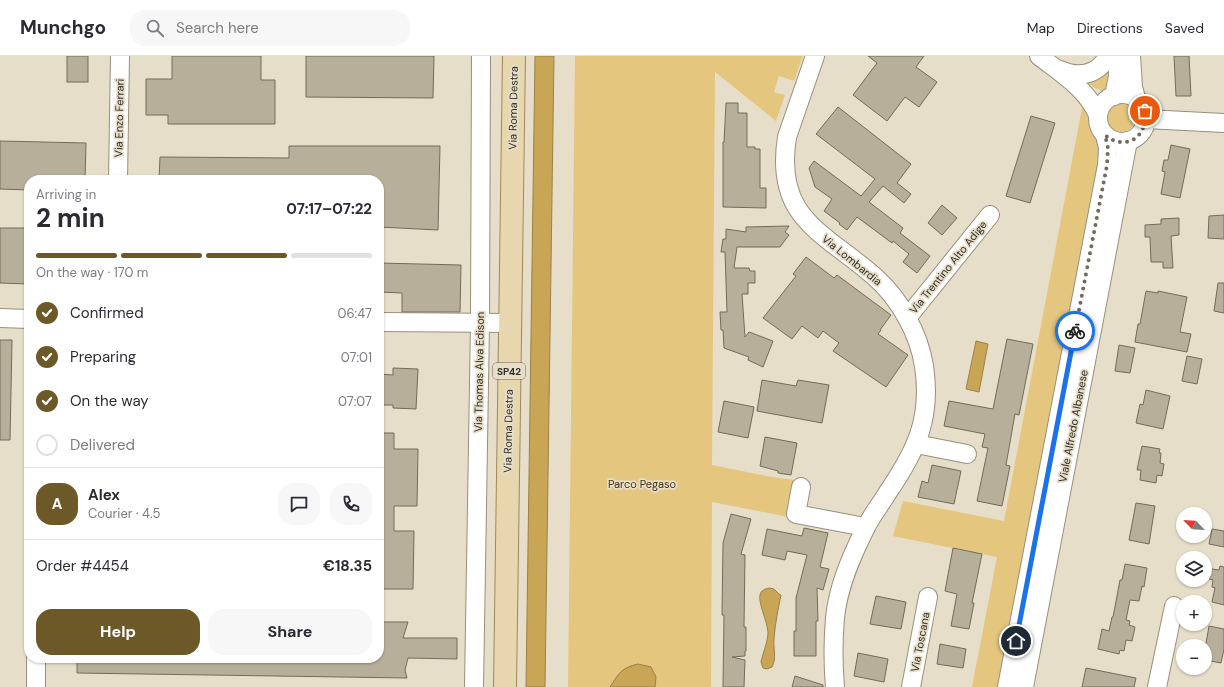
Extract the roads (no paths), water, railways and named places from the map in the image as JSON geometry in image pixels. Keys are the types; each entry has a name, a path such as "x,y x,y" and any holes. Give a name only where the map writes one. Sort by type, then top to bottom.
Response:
{"main road":[{"name":"Via Roma Destra","path":"505,687 514,56"}],"street":[{"name":"Via Enzo Ferrari","path":"118,175 120,56"},
{"name":"Via Thomas Alva Edison","path":"474,687 480,323 482,56"},
{"name":"Via Lombardia","path":"815,56 787,137 785,166 788,190 806,221 887,288 907,318 916,336 926,382 925,413 916,444 903,471 866,527 848,566 840,590 835,617 833,649 835,687"},
{"path":"1039,56 1074,82 1088,90 1112,96 1123,94 1136,98"},
{"path":"1053,67 1068,73 1081,75 1098,69 1104,64 1108,56"},
{"path":"1098,115 1101,106 1112,96 1118,76 1117,56"},
{"path":"1074,82 1093,105 1098,115 1100,128 1105,135 1111,140 1118,142 1132,140 1142,132 1146,120 1144,108 1136,98 1133,87 1131,56"},
{"path":"1146,120 1224,123"},
{"name":"Viale Alfredo Albanese","path":"1007,687 1107,165 1108,148 1105,135"},
{"name":"Viale Alfredo Albanese","path":"1024,687 1128,141"},
{"name":"Via Trentino Alto Adige","path":"907,318 990,215"},
{"path":"0,318 24,319"},
{"path":"384,322 510,323"},
{"path":"916,444 968,454"},
{"path":"801,486 796,514 866,527"},
{"name":"Via Toscana","path":"911,687 928,597"},
{"path":"1157,687 1174,606"},
{"path":"36,663 36,687"}],"park label":[{"name":"Parco Pegaso","path":"642,484"}]}
